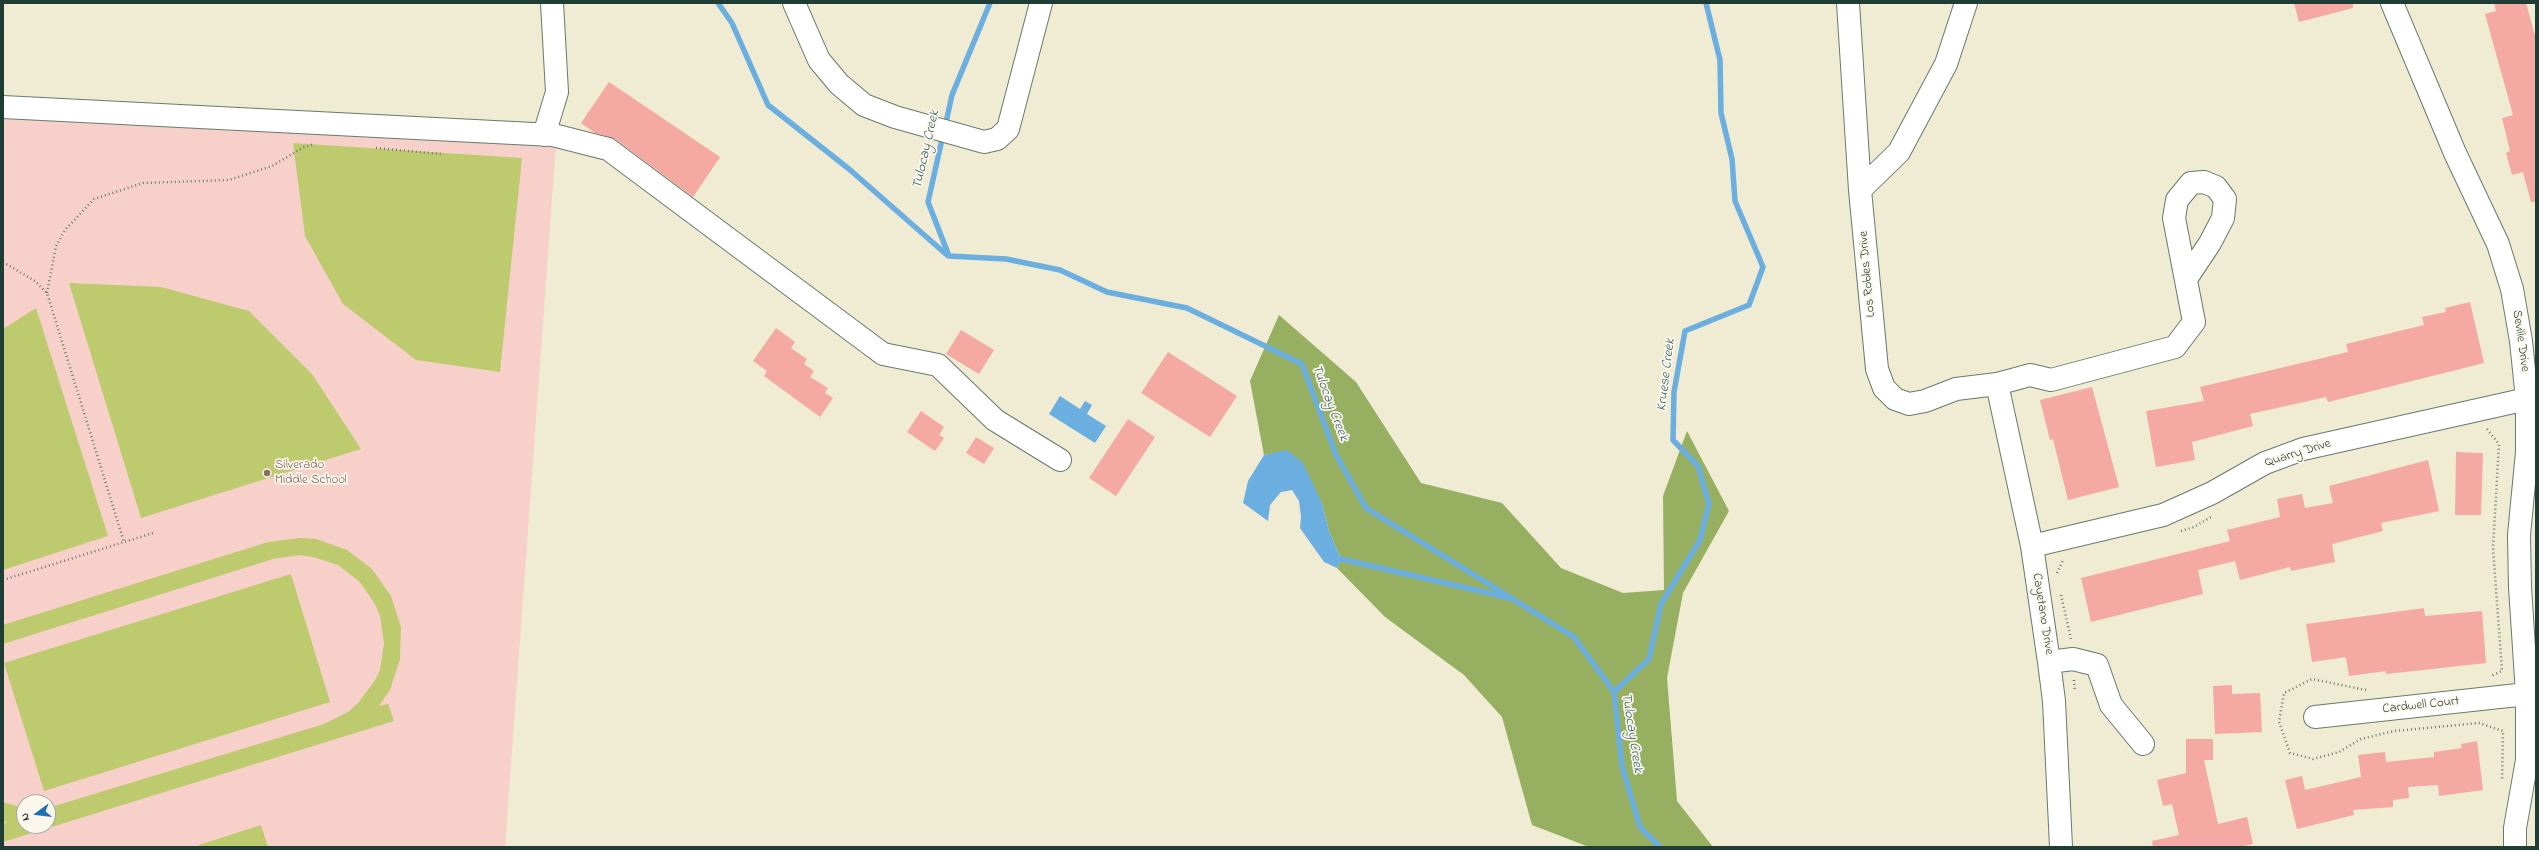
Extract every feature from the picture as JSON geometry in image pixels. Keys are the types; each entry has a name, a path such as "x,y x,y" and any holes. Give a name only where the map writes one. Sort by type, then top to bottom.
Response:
{"street":[{"path":"544,135 557,92 552,3"},
{"path":"794,3 818,60 839,84 864,105 916,123 976,140 992,141 1008,128 1041,3"},
{"name":"Los Robles Drive","path":"1848,3 1860,190 1877,369 1884,388 1895,399 1909,404 1924,401 1956,389 1997,384 2030,375 2051,380 2175,347 2194,322 2186,279"},
{"path":"1860,190 1899,152 1946,64 1966,3"},
{"name":"Seville Drive","path":"2392,3 2455,153 2498,244 2512,289 2521,341 2526,399 2526,452 2519,535 2520,587 2527,694 2527,760 2515,828 2515,847"},
{"path":"3,107 544,135 608,149 883,354 938,365 995,420 1060,460"},
{"name":"Cayetano Drive","path":"1997,384 2032,546 2050,662 2054,701 2061,847"},
{"name":"Quarry Drive","path":"2032,546 2163,515 2212,492 2265,462 2303,450 2526,399"},
{"path":"2050,662 2073,659 2097,665 2111,705 2143,744"},
{"name":"Cardwell Court","path":"2315,717 2527,694"}],"path":[{"path":"47,293 56,246 65,230 94,199 143,183 229,180 272,166 304,146 317,144"},
{"path":"371,147 441,154"},
{"path":"3,262 35,281 47,293 124,542"},
{"path":"2484,680 2502,671 2493,548 2499,444 2490,431 2485,428"},
{"path":"2173,532 2194,527 2217,514"},
{"path":"3,580 152,534"},
{"path":"2057,574 2062,560 2069,558"},
{"path":"2060,589 2073,659 2075,698"},
{"path":"2373,691 2312,679 2284,693 2279,722 2290,753 2313,759 2339,752 2361,739 2409,730 2480,723 2503,731"}],"shaded area":[{"name":"Silverado Middle School","path":"3,114 556,144 505,847 3,847"}],"green space":[{"path":"293,143 522,158 500,372 416,360 343,304 305,236"},
{"path":"69,283 161,287 249,311 312,374 361,449 141,518"},
{"path":"36,308 108,536 3,570 3,329"},
{"path":"1279,315 1356,382 1421,483 1502,503 1561,568 1623,593 1664,590 1663,496 1687,431 1729,511 1683,593 1667,678 1677,801 1713,847 1589,847 1532,825 1502,717 1464,675 1385,617 1337,568 1341,559 1329,531 1322,503 1287,451 1264,455 1250,381"},
{"path":"300,538 316,539 347,550 372,569 391,596 401,627 400,659 390,690 379,706 388,704 394,721 56,826 56,806 324,724 348,712 358,703 374,682 380,670 384,643 380,616 375,604 360,582 338,565 313,557 300,555 273,559 3,644 3,625 268,542"},
{"path":"291,574 330,702 44,791 4,663"},
{"path":"3,802 16,806 16,834 29,834 3,842 3,824 7,822 3,821"},
{"path":"261,825 268,847 200,847 199,845"}],"water":[{"path":"1060,396 1080,409 1085,401 1092,405 1087,414 1106,426 1095,443 1049,414"},
{"path":"1287,450 1303,463 1322,503 1329,531 1341,559 1337,568 1324,562 1300,528 1301,517 1299,501 1292,490 1281,492 1270,505 1268,521 1243,503 1248,481 1264,455"}],"building":[{"path":"2294,3 2353,3 2353,8 2299,22"},
{"path":"2494,3 2526,3 2536,39 2536,202 2531,202 2523,172 2512,175 2506,153 2510,151 2502,118 2513,115 2485,14 2496,11"},
{"path":"609,82 720,157 693,197 615,139 595,133 581,123"},
{"path":"2470,302 2484,363 2328,402 2326,397 2250,414 2253,426 2192,442 2195,460 2156,467 2146,411 2204,401 2200,387 2348,352 2346,344 2424,325 2422,317 2446,312 2445,308"},
{"path":"776,328 795,342 791,348 807,359 804,364 814,371 810,377 828,388 825,393 833,398 820,417 764,376 767,371 753,361"},
{"path":"961,330 994,350 979,374 946,354"},
{"path":"1168,352 1237,396 1210,437 1141,393"},
{"path":"2092,387 2119,487 2068,500 2053,439 2050,440 2040,400"},
{"path":"921,411 944,427 939,435 944,438 935,451 907,432"},
{"path":"1128,419 1155,437 1116,496 1089,478"},
{"path":"976,437 994,448 984,464 966,453"},
{"path":"2456,452 2483,453 2481,515 2455,515"},
{"path":"2428,460 2439,511 2381,523 2383,531 2332,544 2335,562 2291,571 2290,567 2240,580 2235,561 2198,570 2203,594 2091,622 2081,578 2230,541 2227,530 2280,517 2277,499 2302,494 2305,508 2333,503 2329,486"},
{"path":"2424,608 2425,616 2482,611 2486,663 2386,674 2386,671 2349,676 2346,657 2312,662 2306,624"},
{"path":"2232,685 2232,694 2260,693 2262,732 2215,734 2213,686"},
{"path":"2186,739 2213,739 2213,760 2204,760 2218,824 2247,817 2253,844 2239,847 2153,847 2152,841 2179,835 2172,804 2163,806 2157,780 2186,773"},
{"path":"2477,741 2483,790 2439,796 2438,785 2408,787 2409,798 2393,800 2393,807 2353,810 2354,815 2297,829 2285,780 2302,776 2305,790 2361,777 2358,755 2385,752 2386,762 2434,757 2434,752 2462,748 2461,744"}],"waterway":[{"path":"718,3 732,23 768,105 849,169 947,255"},
{"name":"Tulocay Creek","path":"945,127 952,95 990,3"},
{"name":"Kruese Creek","path":"1614,692 1649,659 1661,604 1700,540 1709,504 1698,466 1673,440 1674,392 1685,331 1749,305 1763,267 1735,201 1732,159 1721,113 1720,60 1706,3"},
{"name":"Tulocay Creek","path":"943,135 928,202 949,256 1006,259 1060,270 1107,292 1187,308 1302,364 1336,455 1366,508 1574,637 1614,692 1622,766 1640,827 1660,847"},
{"path":"1341,559 1510,598"}],"place":[{"name":"Silverado Middle School","path":"267,473"}]}
